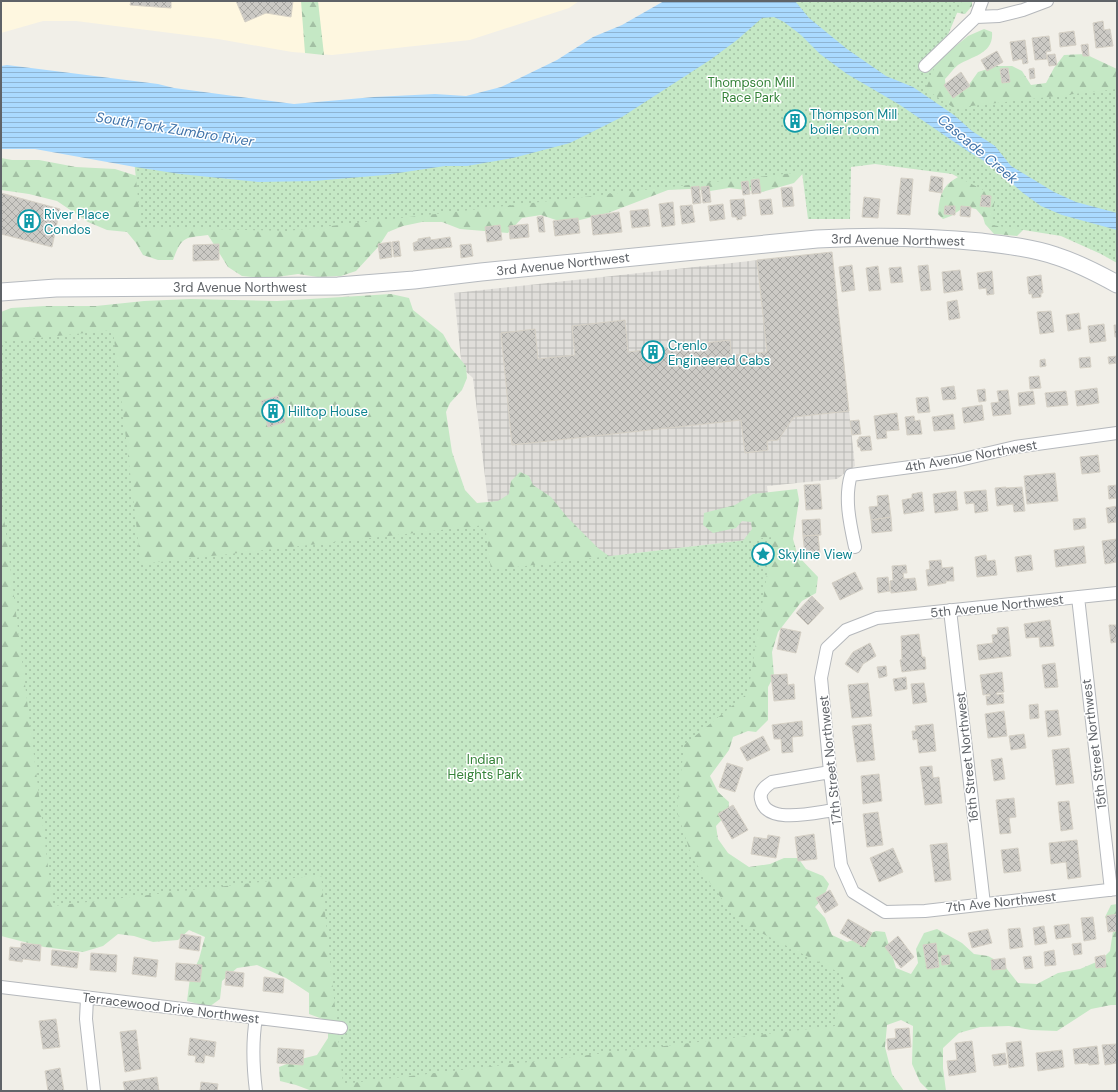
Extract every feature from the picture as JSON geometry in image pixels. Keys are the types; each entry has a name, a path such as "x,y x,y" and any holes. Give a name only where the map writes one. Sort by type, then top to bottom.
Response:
{"main road":[{"name":"3rd Avenue Northwest","path":"1,292 56,288 338,286 414,280 598,260 854,237 957,240 1029,249 1055,255 1080,264 1117,284"}],"street":[{"path":"925,66 976,17 982,1"},
{"path":"976,17 999,16 1024,10 1047,1"},
{"name":"4th Avenue Northwest","path":"855,548 849,517 847,486 851,474 955,461 1015,447 1117,433"},
{"name":"5th Avenue Northwest","path":"877,618 1117,593"},
{"name":"15th Street Northwest","path":"1078,598 1114,889"},
{"name":"16th Street Northwest","path":"950,610 984,904"},
{"name":"17th Street Northwest","path":"877,618 846,630 827,648 821,678 841,865 853,892 885,912"},
{"path":"830,772 772,782 767,785 760,797 762,802 770,811 783,816 835,810"},
{"name":"7th Ave Northwest","path":"885,912 925,911 1114,889"},
{"name":"Terracewood Drive Northwest","path":"1,988 341,1028"},
{"path":"87,998 86,1019 94,1091"},
{"path":"256,1018 253,1052 256,1091"}],"shaded area":[{"path":"1,1 579,1 569,8 470,40 332,55 292,52 218,39 76,21 43,21 1,33"},
{"path":"832,252 855,466 837,479 767,486 773,537 491,570 489,510 473,378 462,368 454,293"}],"green space":[{"path":"301,1 318,1 324,55 305,53"},
{"name":"Thompson Mill Race Park","path":"723,1 962,1 926,88 954,108 1117,89 1117,263 1061,236 992,225 995,196 952,174 875,164 851,167 850,219 808,219 802,172 287,231 141,227 130,121 361,143"},
{"path":"939,1 972,1 972,6 965,14 948,11"},
{"path":"984,29 992,32 990,45 986,50 954,68 945,79 946,89 957,93 968,86 978,72 997,66 1012,66 1022,71 1031,85 1046,83 1054,68 1064,55 1085,54 1117,69 1117,218 927,102 924,84 931,66 968,36"},
{"path":"1,158 12,160 39,160 76,167 115,169 140,177 811,165 794,183 762,192 729,188 710,191 689,189 668,190 608,213 576,221 556,220 541,215 522,218 508,233 460,229 442,222 422,222 403,226 388,232 379,246 356,271 341,276 318,277 298,274 261,278 242,276 228,267 208,235 189,238 182,242 173,260 158,260 143,255 127,232 107,230 88,222 57,201 29,194 1,190"},
{"path":"960,176 983,181 1026,227 1017,236 994,234 985,224 983,217 976,209 967,207 943,219 938,214 941,196 949,183"},
{"name":"Indian Heights Park","path":"391,294 409,298 413,310 443,334 451,348 466,366 467,378 462,390 450,403 446,412 452,452 465,490 477,503 498,501 509,494 511,481 520,472 529,476 533,485 551,497 567,517 598,548 613,559 735,551 752,529 751,522 742,521 736,528 713,533 703,525 704,513 735,505 753,494 797,489 799,500 793,539 798,556 818,577 816,593 802,601 778,632 772,652 774,676 768,687 768,720 756,732 748,731 733,737 729,750 710,776 718,792 729,802 728,813 716,826 718,839 728,853 749,867 770,864 784,858 798,858 806,869 823,876 829,884 824,896 815,907 825,918 832,935 847,942 876,931 885,932 896,968 911,974 918,963 916,949 924,933 937,929 962,943 974,954 988,956 1003,964 1018,983 1037,984 1058,973 1080,969 1101,960 1110,951 1113,931 1105,917 1111,905 1117,904 1117,1005 1091,1009 1057,1031 1031,1030 1009,1026 980,1027 959,1033 943,1048 943,1068 946,1091 929,1091 920,1082 912,1064 913,1026 901,1020 887,1025 885,1047 892,1074 904,1091 312,1091 280,1081 279,1067 297,1060 317,1055 328,1038 328,1021 309,1014 309,993 286,978 257,965 237,968 222,981 220,999 209,1007 187,1001 190,978 199,959 205,937 189,930 178,940 153,942 134,936 118,934 103,946 83,952 44,947 1,936 1,312 11,308 96,306 144,301 190,299 277,301"},
{"name":"Indian Heights Park","path":"113,330 141,564 485,525 491,570 773,537 748,693 684,745 677,811 692,858 738,921 844,975 835,1026 343,1084 321,875 53,906 1,494 1,342"}],"water":[{"path":"664,1 795,1 809,18 847,49 886,76 913,87 954,115 972,131 995,146 1011,166 1054,192 1076,202 1117,213 1117,230 1062,215 1041,206 1023,193 991,165 969,152 900,105 847,74 820,54 801,35 784,22 774,17 762,18 737,40 710,60 622,117 570,143 513,158 467,166 445,166 385,175 314,181 258,182 180,174 35,149 1,149 1,66 7,65 158,84 174,88 294,104 374,97 435,94 466,96 501,87 557,60 593,37 622,25"}],"building":[{"path":"131,1 171,1 171,8 130,5"},
{"path":"236,1 293,1 291,17 266,13 245,22"},
{"path":"1103,21 1104,30 1110,29 1113,46 1096,48 1093,23"},
{"path":"1074,31 1076,45 1060,47 1059,33"},
{"path":"1049,36 1051,51 1046,52 1047,59 1035,60 1032,38"},
{"path":"1025,40 1028,63 1023,64 1022,59 1013,61 1010,42"},
{"path":"1088,44 1089,56 1083,56 1081,45"},
{"path":"997,51 1003,62 987,71 981,60"},
{"path":"1055,54 1057,65 1049,66 1047,55"},
{"path":"1008,68 1010,82 1002,83 1000,69"},
{"path":"1034,68 1035,78 1030,79 1029,69"},
{"path":"961,72 970,86 953,98 944,85"},
{"name":"Thompson Mill boiler room","path":"796,112 803,124 795,130 787,117"},
{"path":"931,176 943,178 942,193 929,191"},
{"path":"901,178 913,179 910,215 897,214"},
{"path":"759,179 761,193 752,194 751,180"},
{"path":"748,181 750,194 743,195 741,182"},
{"path":"699,186 701,203 693,204 691,187"},
{"path":"709,186 711,202 703,203 701,187"},
{"path":"792,187 794,206 783,207 781,188"},
{"name":"River Place Condos","path":"1,193 60,209 52,247 1,234"},
{"path":"982,195 991,196 990,207 980,206"},
{"path":"864,197 880,199 878,218 862,217"},
{"path":"744,199 746,216 742,216 742,219 737,220 737,217 732,217 730,200"},
{"path":"771,199 773,214 761,215 759,200"},
{"path":"673,202 675,225 662,227 659,204"},
{"path":"723,204 725,219 710,221 708,206"},
{"path":"692,205 695,222 682,224 680,206"},
{"path":"945,206 955,206 955,215 944,214"},
{"path":"961,206 971,207 970,217 960,216"},
{"path":"648,209 650,226 632,228 630,211"},
{"path":"619,212 622,232 593,235 591,216"},
{"path":"543,216 545,232 539,232 537,217"},
{"path":"578,218 580,233 555,236 553,221"},
{"path":"528,224 529,237 510,239 509,226"},
{"path":"500,225 502,240 487,242 485,227"},
{"path":"430,237 431,240 450,237 452,247 414,251 413,243 418,241 418,239"},
{"path":"399,241 401,256 394,257 392,242"},
{"path":"391,242 392,257 380,259 378,244"},
{"path":"219,244 219,260 193,261 193,245"},
{"path":"471,244 473,256 461,258 460,245"},
{"name":"Crenlo Engineered Cabs","path":"832,252 849,411 794,417 778,440 767,441 768,450 745,453 741,420 512,445 501,333 535,329 538,359 575,355 572,326 625,320 628,352 730,340 731,355 767,352 757,260"},
{"path":"852,265 855,290 842,292 839,267"},
{"path":"928,265 931,290 921,291 918,266"},
{"path":"878,266 881,290 869,291 866,268"},
{"path":"901,267 903,282 891,283 889,268"},
{"path":"960,270 963,290 944,293 942,272"},
{"path":"992,271 994,294 987,295 986,288 979,289 977,273"},
{"path":"1041,275 1043,293 1041,293 1041,297 1032,298 1032,294 1029,294 1027,277"},
{"path":"957,300 960,318 949,320 947,302"},
{"path":"1051,311 1054,332 1040,334 1037,312"},
{"path":"1079,313 1081,329 1068,331 1066,315"},
{"path":"1104,324 1106,341 1090,343 1088,326"},
{"path":"1114,325 1117,325 1117,337 1115,337"},
{"path":"1117,356 1117,363 1109,364 1108,357"},
{"path":"1090,357 1091,367 1080,368 1079,358"},
{"path":"1045,359 1046,366 1040,367 1040,360"},
{"path":"1039,376 1041,388 1030,389 1029,377"},
{"path":"954,386 956,399 943,400 941,388"},
{"path":"1097,388 1099,403 1077,406 1075,391"},
{"path":"985,389 986,401 979,402 977,390"},
{"path":"1008,390 1011,414 993,416 991,403 999,402 997,391"},
{"path":"1033,391 1035,404 1019,406 1018,393"},
{"path":"1066,391 1068,405 1047,407 1045,393"},
{"name":"Hilltop House","path":"278,396 285,422 268,427 261,401"},
{"path":"928,397 930,412 918,413 916,398"},
{"path":"982,405 984,420 964,423 962,408"},
{"path":"897,413 899,430 886,431 887,438 877,439 874,416"},
{"path":"953,414 955,429 934,431 932,417"},
{"path":"914,416 915,421 920,420 922,434 907,435 905,417"},
{"path":"859,420 861,434 852,435 850,421"},
{"path":"870,436 872,450 861,451 860,447 858,447 857,440 859,437"},
{"path":"1098,455 1100,472 1082,474 1080,457"},
{"path":"1055,473 1058,501 1027,504 1024,476"},
{"path":"820,484 822,509 806,510 804,485"},
{"path":"1117,485 1117,498 1109,499 1108,486"},
{"path":"1022,487 1025,511 1014,512 1013,504 997,506 995,488"},
{"path":"986,490 988,511 975,513 974,503 966,504 964,492"},
{"path":"956,491 958,510 935,513 933,494"},
{"path":"922,492 924,511 904,514 902,500 912,498 912,494"},
{"path":"888,495 891,517 871,520 869,507 878,506 877,496"},
{"path":"1117,506 1117,522 1108,523 1106,508"},
{"path":"891,517 892,531 872,533 871,520"},
{"path":"1085,518 1086,528 1074,530 1073,519"},
{"path":"820,519 821,535 803,536 802,520"},
{"path":"818,535 820,554 805,555 803,536"},
{"path":"1117,539 1117,562 1105,564 1102,541"},
{"path":"1084,546 1086,563 1056,567 1054,550"},
{"path":"986,555 987,561 995,560 997,575 977,577 975,557"},
{"path":"1031,555 1033,570 1017,572 1015,557"},
{"path":"941,560 942,568 953,567 954,581 946,581 946,583 928,586 926,570 930,569 929,561"},
{"path":"906,565 907,573 903,573 904,579 915,578 917,590 891,593 890,581 893,580 892,566"},
{"path":"855,572 863,589 840,600 832,583"},
{"path":"888,577 890,591 878,593 877,578"},
{"path":"812,596 824,608 808,625 796,613"},
{"path":"1050,620 1054,646 1040,647 1039,637 1026,638 1024,624"},
{"path":"1109,625 1117,625 1117,642 1111,643"},
{"path":"1008,627 1011,656 979,660 977,645 993,643 992,635 998,634 997,628"},
{"path":"781,628 801,632 796,653 777,649"},
{"path":"919,634 922,657 925,657 926,669 902,672 900,660 902,659 901,636"},
{"path":"870,643 876,656 863,664 858,673 845,664 853,652"},
{"path":"1055,663 1058,687 1045,688 1042,665"},
{"path":"886,666 887,676 879,678 877,667"},
{"path":"1002,672 1004,692 996,693 997,695 1003,694 1004,703 987,705 986,696 990,696 990,694 983,695 980,675"},
{"path":"787,674 788,685 794,684 795,699 774,701 771,675"},
{"path":"906,677 907,689 895,691 893,679"},
{"path":"868,683 872,716 852,718 848,685"},
{"path":"924,683 927,702 913,704 911,684"},
{"path":"1038,704 1039,718 1030,719 1029,705"},
{"path":"1058,710 1061,735 1048,737 1045,711"},
{"path":"1004,711 1007,736 988,738 985,714"},
{"path":"802,721 803,736 792,737 793,752 782,753 781,739 774,739 772,725"},
{"path":"871,724 875,760 857,762 852,726"},
{"path":"933,724 936,751 919,753 917,739 913,740 912,731 916,731 915,726"},
{"path":"1024,734 1026,748 1011,750 1009,736"},
{"path":"763,736 770,750 747,761 740,748"},
{"path":"1069,748 1074,783 1056,785 1052,750"},
{"path":"1002,758 1005,779 994,781 991,760"},
{"path":"727,763 743,768 735,792 719,787"},
{"path":"932,766 933,778 939,777 942,803 925,805 920,767"},
{"path":"879,774 882,801 863,804 861,776"},
{"path":"1014,798 1016,817 1009,818 1011,833 1000,834 996,800"},
{"path":"1069,801 1073,829 1061,831 1058,802"},
{"path":"733,805 748,830 732,839 718,814"},
{"path":"878,812 883,845 867,847 863,814"},
{"path":"814,834 817,859 798,861 795,837"},
{"path":"768,835 780,837 776,858 751,854 754,837 767,839"},
{"path":"1077,840 1081,877 1068,879 1066,862 1051,864 1049,843"},
{"path":"947,843 951,880 935,882 930,845"},
{"path":"893,848 903,872 879,882 870,858"},
{"path":"1018,848 1021,871 1004,873 1001,850"},
{"path":"830,890 838,905 825,913 816,898"},
{"path":"1117,914 1117,931 1108,932 1106,916"},
{"path":"1093,917 1096,939 1084,941 1081,918"},
{"path":"848,919 872,933 864,947 840,933"},
{"path":"1069,924 1071,937 1056,939 1054,926"},
{"path":"1044,926 1047,943 1035,945 1033,928"},
{"path":"1020,928 1023,947 1010,949 1008,929"},
{"path":"988,929 992,943 972,948 968,933"},
{"path":"181,934 201,937 199,951 179,948"},
{"path":"898,936 914,957 901,968 885,947"},
{"path":"21,943 41,945 40,961 23,959 22,962 9,960 10,947 21,948"},
{"path":"936,943 939,967 927,969 923,945"},
{"path":"1081,943 1082,954 1074,955 1072,944"},
{"path":"52,950 79,953 77,968 51,965"},
{"path":"1054,950 1056,965 1045,966 1044,952"},
{"path":"91,953 117,955 116,972 90,970"},
{"path":"949,955 950,964 942,965 941,956"},
{"path":"1105,955 1106,967 1096,968 1095,957"},
{"path":"1031,956 1033,968 1025,969 1023,957"},
{"path":"134,957 158,960 156,977 132,974"},
{"path":"1005,958 1006,969 992,970 991,960"},
{"path":"176,963 202,965 200,982 175,980"},
{"path":"226,971 244,973 243,987 225,985"},
{"path":"264,977 284,979 283,993 263,991"},
{"path":"56,1019 60,1047 43,1049 39,1021"},
{"path":"909,1028 911,1047 888,1050 887,1039 896,1038 895,1029"},
{"path":"136,1030 141,1069 125,1072 120,1032"},
{"path":"190,1038 216,1042 214,1057 205,1055 204,1063 195,1062 196,1056 188,1055"},
{"path":"972,1041 976,1072 949,1076 947,1061 957,1060 955,1043"},
{"path":"1021,1041 1024,1066 1009,1068 1006,1043"},
{"path":"1116,1044 1117,1063 1105,1065 1102,1045"},
{"path":"1097,1046 1099,1064 1075,1064 1073,1049"},
{"path":"278,1048 304,1050 303,1065 277,1063"},
{"path":"1062,1050 1064,1067 1038,1071 1036,1053"},
{"path":"1005,1053 1007,1064 994,1066 992,1055"},
{"path":"60,1068 64,1091 48,1091 45,1071"},
{"path":"157,1077 159,1091 125,1091 123,1082"},
{"path":"201,1082 218,1084 217,1091 200,1091"}],"place":[{"name":"Thompson Mill boiler room","path":"795,121"},
{"name":"River Place Condos","path":"29,221"},
{"name":"Crenlo Engineered Cabs","path":"653,352"},
{"name":"Hilltop House","path":"273,411"},
{"name":"Skyline View","path":"763,554"}],"water label":[{"name":"South Fork Zumbro River","path":"175,129"},
{"name":"Cascade Creek","path":"978,149"}]}
